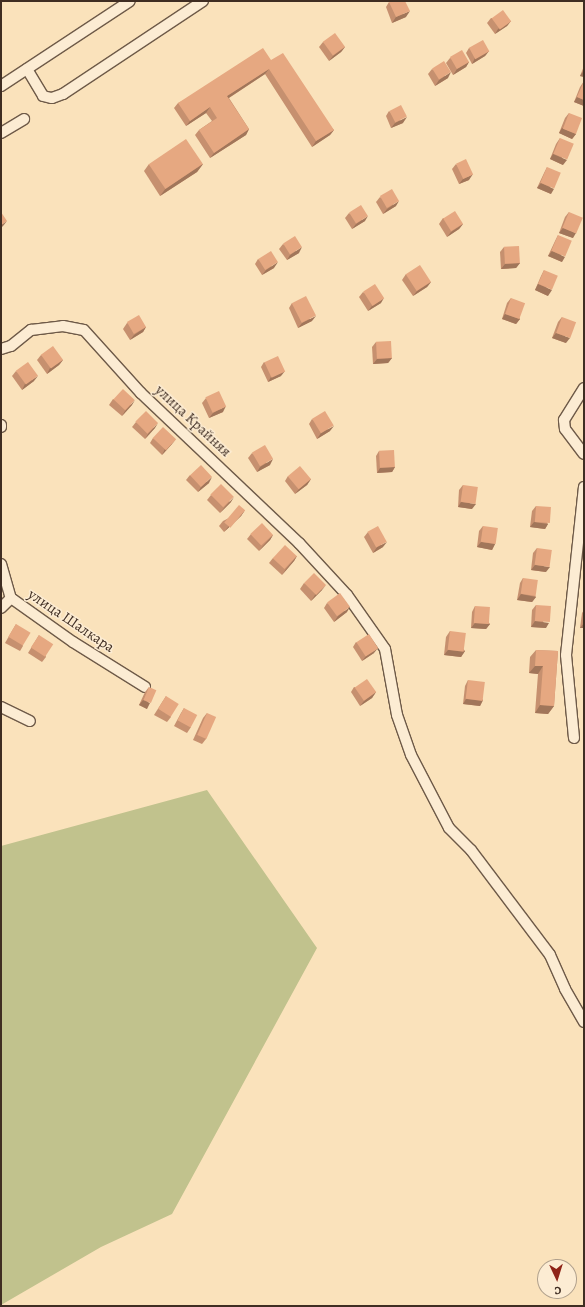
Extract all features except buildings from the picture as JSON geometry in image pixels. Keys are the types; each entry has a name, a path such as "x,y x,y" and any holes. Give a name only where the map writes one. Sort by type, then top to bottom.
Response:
{"street":[{"path":"1,86 130,1"},
{"path":"27,70 43,96 52,98 63,94 203,1"},
{"path":"1,133 24,119"},
{"name":"улица Крайняя","path":"1,349 11,346 31,330 63,326 84,330 141,393 299,543 347,595 385,649 397,715 411,755 449,828 471,850 550,955 584,1022"},
{"path":"584,388 564,420 565,429 584,454"},
{"path":"574,738 566,655 584,487"},
{"name":"улица Шалкара","path":"1,564 11,598 73,642 145,687"},
{"path":"1,608 11,598"},
{"path":"1,707 30,721"}],"green space":[{"path":"207,790 317,948 172,1214 101,1247 1,1305 1,846"}]}
